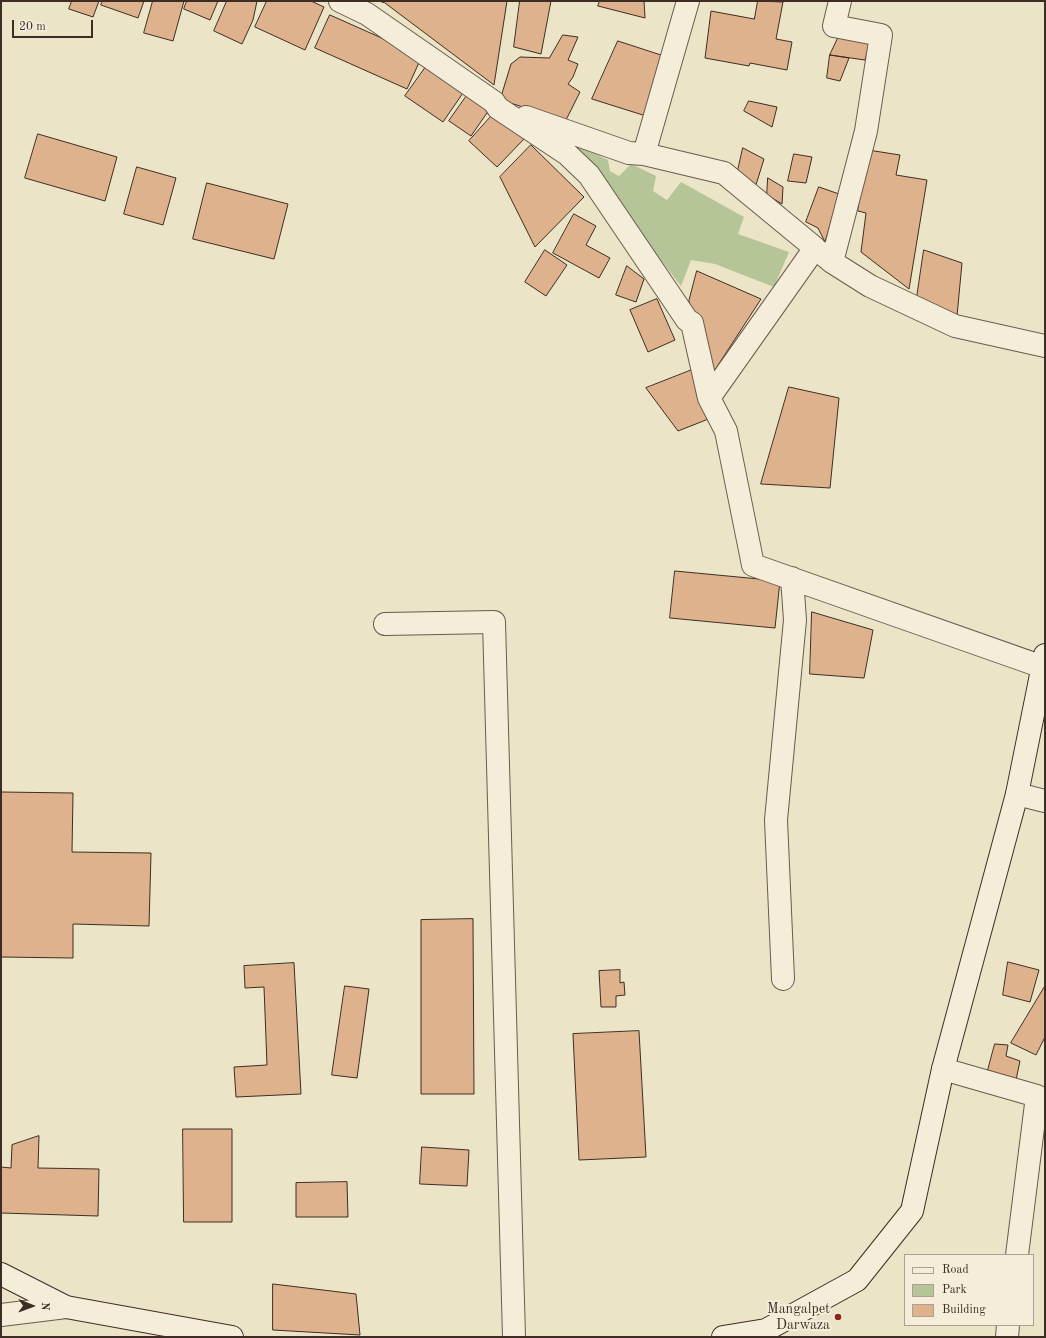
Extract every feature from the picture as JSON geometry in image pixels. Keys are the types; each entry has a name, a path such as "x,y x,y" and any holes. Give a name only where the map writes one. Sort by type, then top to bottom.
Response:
{"street":[{"path":"340,1 367,14 494,102 525,117 629,153 644,154 724,172 832,262 870,286 955,326 1045,346"},
{"path":"644,154 688,1"},
{"path":"832,262 866,131 881,35 834,26 840,1"},
{"path":"494,102 498,108 567,154 589,175 687,320 692,323 709,398 726,431 753,565 1044,661 1017,794 943,1070 912,1211 857,1280 766,1330 723,1337"},
{"path":"709,398 815,248"},
{"path":"783,979 776,820 795,620 792,578"},
{"path":"384,624 494,622 514,1337"},
{"path":"1017,794 1045,801"},
{"path":"943,1070 1037,1096 1017,1254"},
{"path":"1,1274 66,1306 232,1337"},
{"path":"1,1315 66,1306"},
{"path":"1007,1337 1008,1326"}],"green space":[{"path":"563,140 579,145 608,160 610,171 619,176 631,164 656,176 653,191 667,200 681,182 744,217 738,234 789,252 774,287 715,264 691,260 681,286 639,232 627,210 610,188 600,170"}],"building":[{"path":"72,1 99,1 93,17 69,9"},
{"path":"103,1 144,1 138,18 101,5"},
{"path":"153,1 184,1 173,41 144,33"},
{"path":"187,1 218,1 210,20 184,9"},
{"path":"227,1 257,1 253,20 242,44 214,31"},
{"path":"267,1 311,1 324,7 305,50 255,27"},
{"path":"379,1 507,1 494,85 385,3"},
{"path":"520,1 551,1 541,54 514,47"},
{"path":"600,1 644,1 645,18 598,6"},
{"path":"758,1 783,2 776,39 792,42 787,70 750,63 749,66 705,58 711,11 754,19"},
{"path":"330,15 422,56 407,89 315,48"},
{"path":"563,35 578,37 568,60 578,64 573,77 568,84 580,92 566,120 500,100 511,64 520,57 549,58"},
{"path":"839,36 870,42 865,60 830,55"},
{"path":"618,41 664,56 646,116 592,99"},
{"path":"830,55 849,58 840,81 827,78"},
{"path":"428,64 465,90 443,122 405,96"},
{"path":"468,94 489,110 471,136 449,121"},
{"path":"749,101 777,107 772,127 744,111"},
{"path":"496,111 524,139 497,167 469,141"},
{"path":"38,134 117,157 105,201 25,178"},
{"path":"531,145 584,197 535,247 500,177"},
{"path":"743,148 764,159 755,188 738,170"},
{"path":"868,150 900,155 896,175 927,180 909,289 861,252 866,213 858,211"},
{"path":"794,154 812,157 806,183 788,181"},
{"path":"137,167 176,178 163,225 124,214"},
{"path":"768,178 783,187 782,204 767,195"},
{"path":"207,183 288,204 274,259 193,239"},
{"path":"819,187 839,194 825,242 818,228 806,222"},
{"path":"574,214 596,226 586,245 610,258 599,278 553,253"},
{"path":"545,250 567,265 546,296 525,282"},
{"path":"924,250 962,263 957,316 917,297"},
{"path":"627,266 644,279 636,302 616,295"},
{"path":"697,271 761,299 711,376 689,301"},
{"path":"657,299 675,340 648,352 630,310"},
{"path":"692,370 711,418 678,431 646,388"},
{"path":"789,387 839,398 830,488 761,484"},
{"path":"675,571 780,581 775,628 670,618"},
{"path":"812,612 873,630 864,678 810,674"},
{"path":"1,792 73,793 72,852 151,853 149,926 73,924 73,958 1,957"},
{"path":"473,919 474,1094 421,1094 421,920"},
{"path":"1008,962 1039,970 1030,1002 1003,995"},
{"path":"294,963 301,1094 236,1097 234,1067 267,1065 264,987 245,988 244,966"},
{"path":"620,970 620,983 624,982 625,995 616,996 616,1007 601,1007 599,971"},
{"path":"345,986 369,989 357,1078 332,1075"},
{"path":"1045,986 1045,1037 1036,1055 1011,1043"},
{"path":"639,1031 646,1157 579,1160 573,1034"},
{"path":"995,1044 1008,1045 1006,1056 1020,1061 1016,1080 988,1070"},
{"path":"183,1129 232,1129 232,1222 184,1222"},
{"path":"39,1136 38,1168 99,1169 98,1216 1,1213 1,1167 11,1168 12,1145"},
{"path":"422,1147 469,1150 467,1186 420,1184"},
{"path":"347,1182 348,1217 296,1217 296,1183"},
{"path":"273,1284 356,1294 360,1335 273,1330"}],"place":[{"name":"Mangalpet Darwaza","path":"838,1317"}]}
